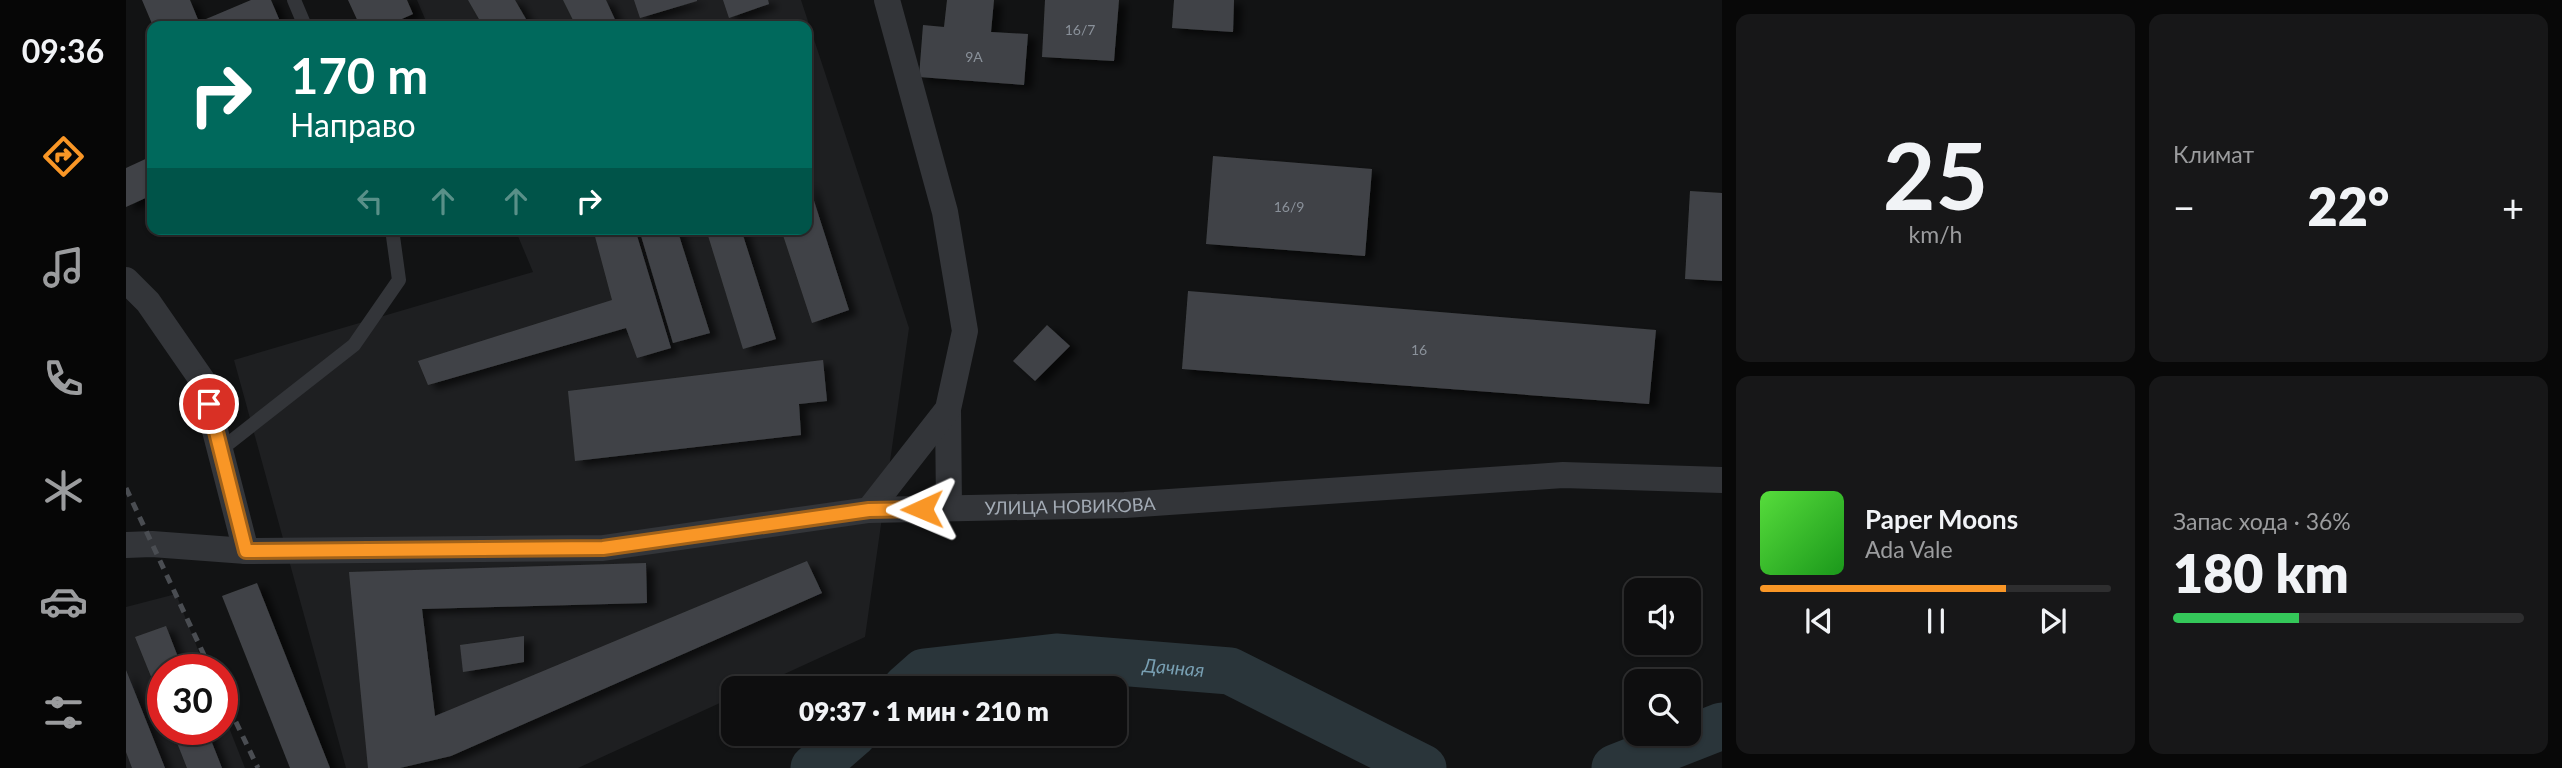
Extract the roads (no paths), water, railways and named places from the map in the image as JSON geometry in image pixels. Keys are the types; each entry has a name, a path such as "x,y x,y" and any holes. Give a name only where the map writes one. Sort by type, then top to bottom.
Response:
{"street":[{"path":"887,0 945,212 965,331 948,409 948,508"},
{"path":"126,280 148,302 202,380 246,551"},
{"path":"869,510 948,409"},
{"name":"УЛИЦА НОВИКОВА","path":"126,545 152,544 246,551 603,548 869,510 1125,505 1563,475 1722,480"}],"lane":[{"path":"294,0 303,21"},
{"path":"246,551 224,447 354,345 399,280 393,235"}],"waterway":[{"name":"Дачная","path":"920,676 924,672 1056,657 1230,671 1423,768"},
{"name":"Дачная","path":"1615,768 1722,726"},
{"name":"Дачная","path":"814,768 839,746"}],"railway":[{"path":"126,488 204,654"},
{"path":"238,726 258,768"}]}
